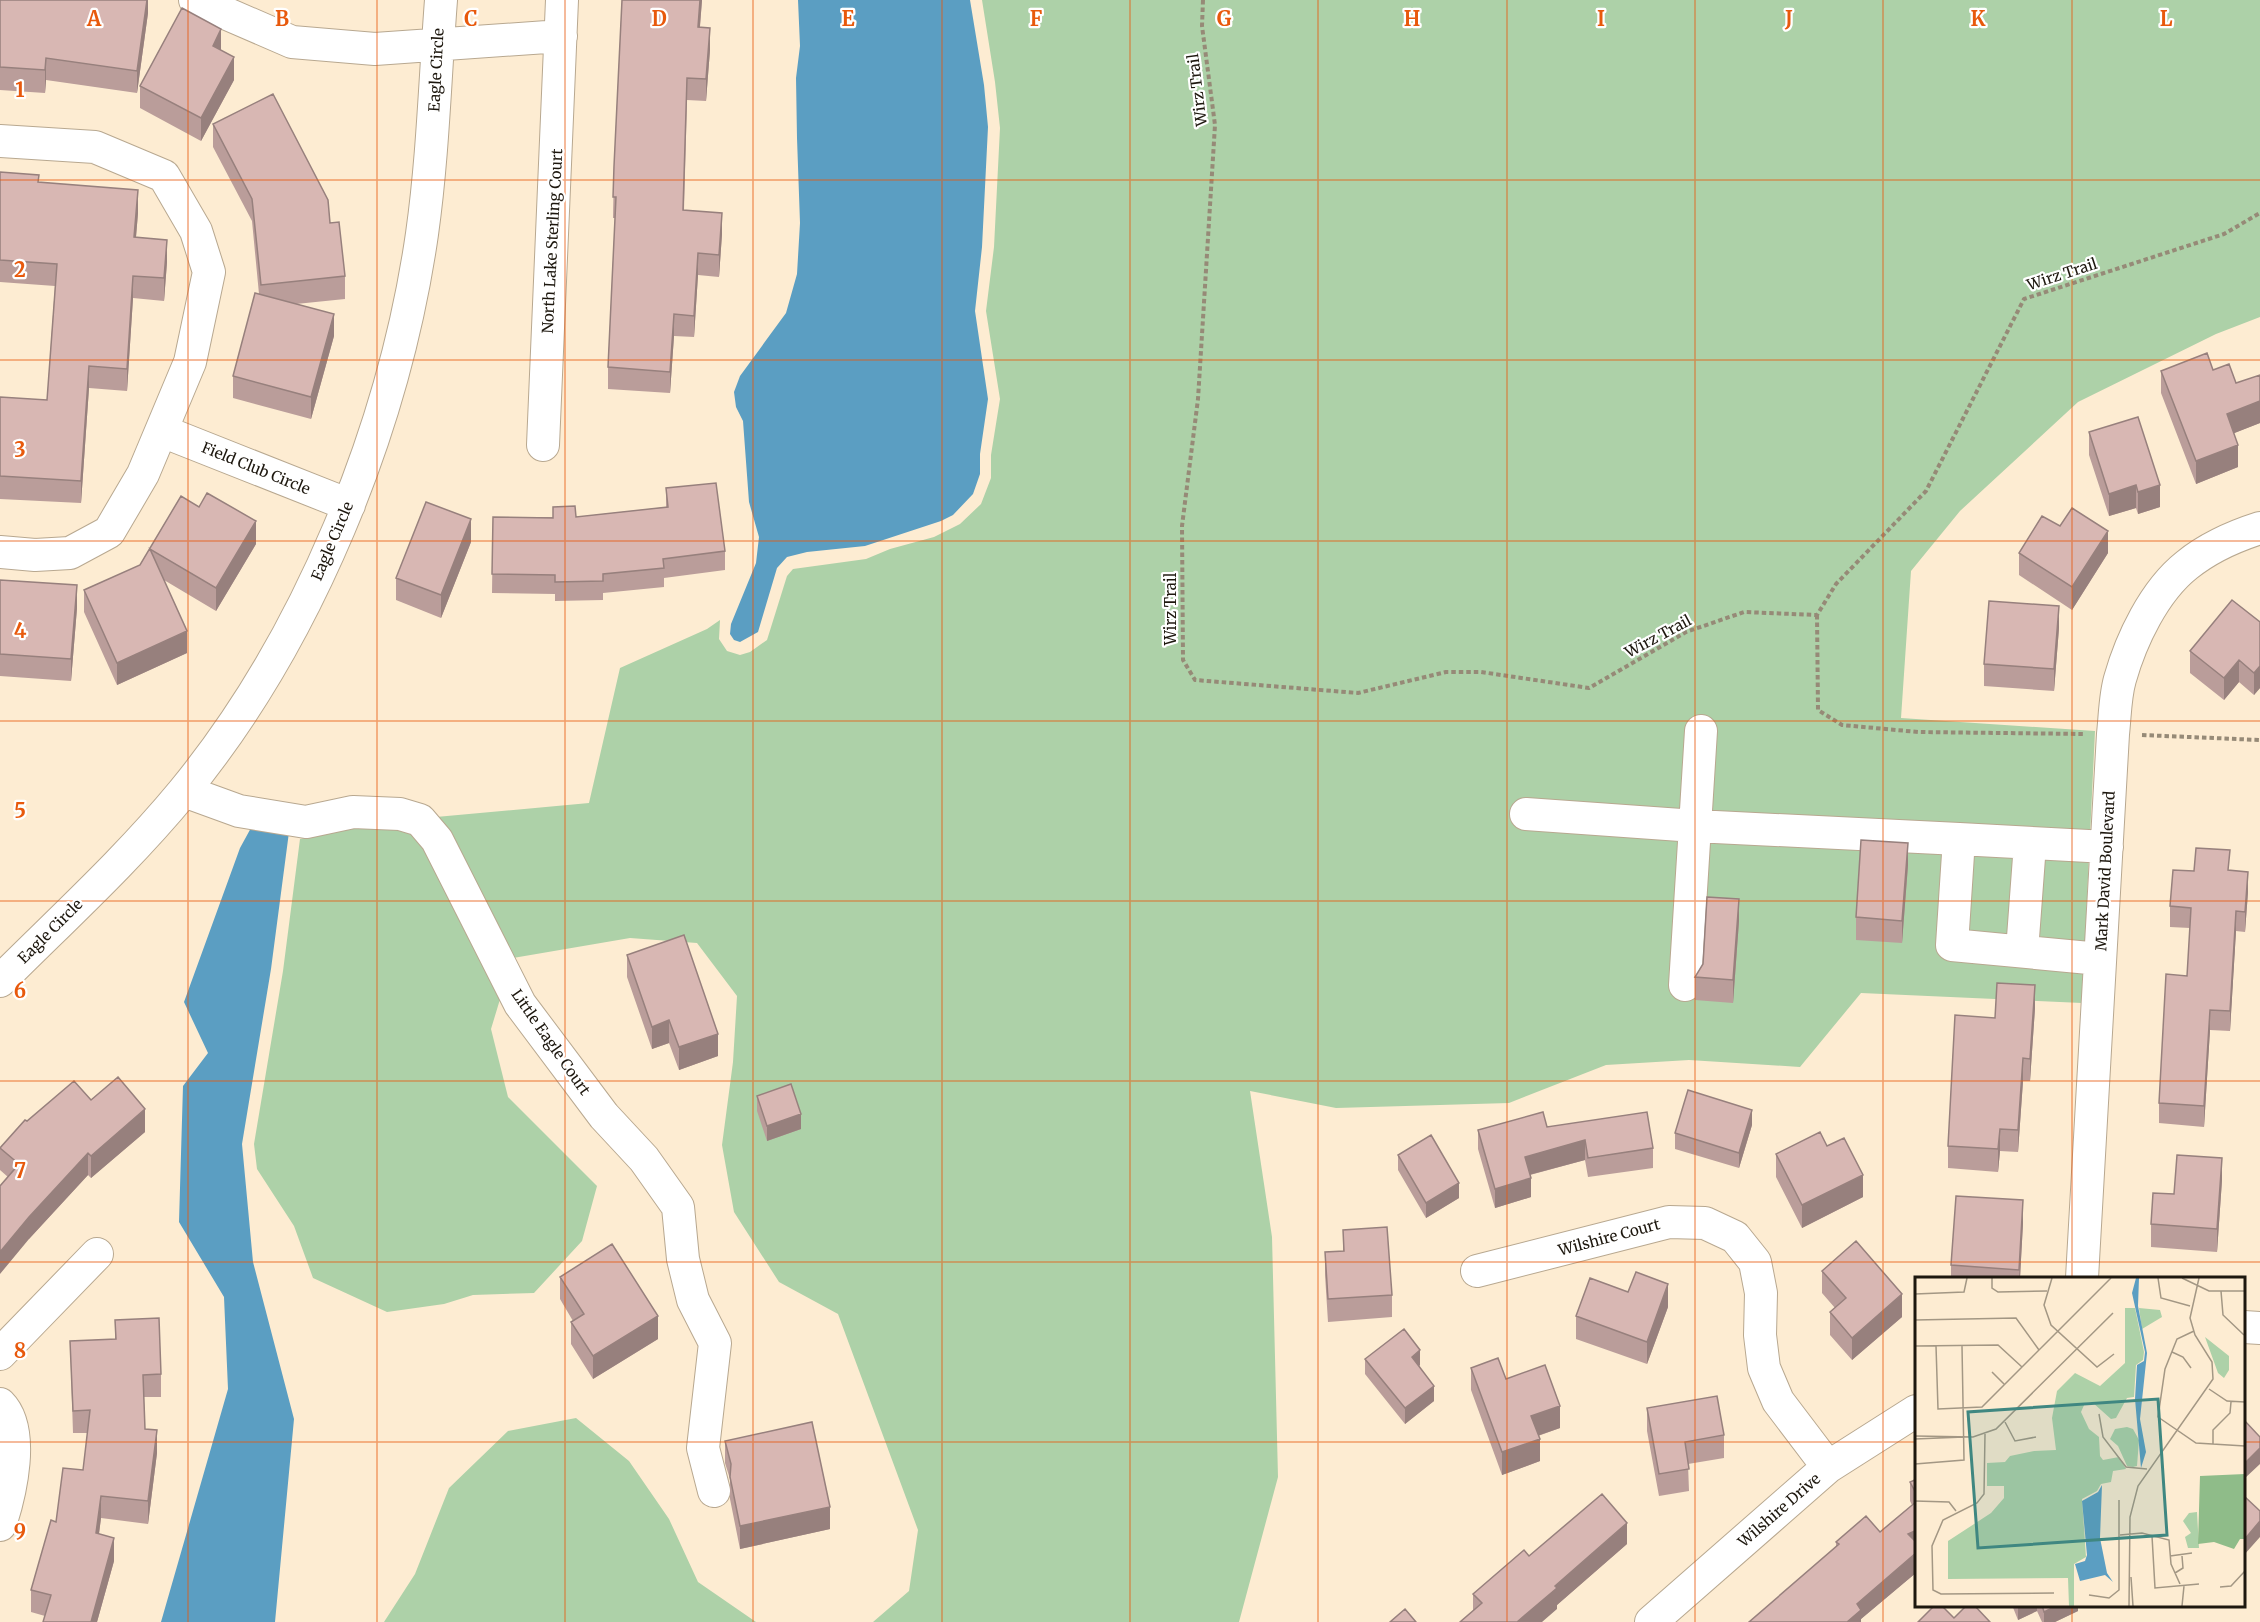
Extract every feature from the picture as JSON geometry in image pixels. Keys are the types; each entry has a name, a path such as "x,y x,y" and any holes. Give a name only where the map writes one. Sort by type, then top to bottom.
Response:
{"street":[{"path":"195,0 292,42 375,49 561,36"},
{"name":"Eagle Circle","path":"0,981 130,852 184,791 263,679 309,595 349,505 386,396 405,323 422,236 432,149 441,0"},
{"name":"North Lake Sterling Court","path":"543,445 562,0"},
{"path":"0,141 95,147 164,176 196,231 209,272 190,362 143,474 109,532 70,552 35,555 0,552"},
{"name":"Field Club Circle","path":"162,431 349,505"},
{"name":"Mark David Boulevard","path":"2082,1277 2113,734 2120,680 2139,631 2158,598 2186,566 2234,537 2260,528"},
{"path":"1684,985 1701,731"},
{"name":"Little Eagle Court","path":"184,791 239,812 306,822 353,812 400,814 420,820 437,840 520,1004 604,1116 644,1159 678,1207 683,1259 693,1299 715,1343 703,1448 714,1491"},
{"path":"1526,814 1695,826 2107,847"},
{"path":"1959,839 1952,945 2100,959"},
{"path":"2022,951 2030,844"},
{"name":"Wilshire Court","path":"1477,1271 1669,1221 1704,1223 1735,1238 1755,1262 1761,1293 1760,1335 1764,1368 1778,1401 1828,1467"},
{"path":"0,1354 97,1254"},
{"path":"2245,1327 2260,1328"},
{"path":"0,1404 5,1410 15,1448 11,1490 0,1525"},
{"name":"Wilshire Drive","path":"1651,1622 1828,1467 1915,1412"}],"path":[{"name":"Wirz Trail","path":"1203,0 1202,26 1215,125 1198,399 1182,526 1183,660 1196,680 1358,693 1446,672 1481,672 1589,688 1686,632 1744,612 1817,615 1836,584 1926,490 2025,299 2224,234 2260,213"},
{"path":"1817,615 1818,710 1842,725 1918,732 2094,734"},
{"path":"2135,735 2260,740"}],"green space":[{"path":"982,0 2260,0 2260,317 2216,334 2078,402 1960,511 1911,571 1901,718 2095,731 2082,1003 1861,993 1800,1067 1689,1060 1606,1065 1509,1103 1336,1108 1250,1091 1272,1237 1278,1477 1239,1622 873,1622 909,1591 918,1530 838,1314 779,1282 734,1212 722,1145 733,1062 737,996 697,943 630,938 513,958 436,817 589,803 620,668 707,629 720,620 719,639 727,651 740,655 750,652 767,640 787,576 793,569 866,559 890,549 934,537 960,524 981,504 991,478 991,455 1000,399 986,311 994,247 1000,128"},
{"path":"354,828 398,829 413,834 426,849 501,996 491,1029 508,1097 597,1186 582,1241 534,1293 473,1295 444,1304 387,1312 313,1278 294,1226 257,1169 254,1144 283,971 300,839"},
{"path":"576,1418 629,1461 669,1519 698,1582 756,1622 384,1622 415,1574 449,1488 508,1431"}],"water":[{"path":"798,0 970,0 984,85 988,127 982,247 975,311 988,399 980,454 980,474 973,494 953,515 865,546 807,552 787,557 777,568 758,632 740,642 734,640 730,634 731,624 756,563 759,537 749,502 743,421 736,407 734,392 740,376 786,313 797,274 800,223 796,78 800,46"},
{"path":"258,815 289,832 271,969 242,1144 253,1262 294,1419 275,1622 161,1622 228,1389 224,1297 179,1222 183,1086 208,1053 184,1002 240,848"}],"building":[{"path":"0,0 147,0 137,71 46,58 45,70 0,67"},
{"path":"622,0 700,0 698,27 710,28 706,79 687,78 683,210 722,213 719,255 698,253 694,316 674,314 670,372 608,367"},
{"path":"182,8 221,29 213,46 234,57 201,118 140,86"},
{"path":"273,94 328,200 330,223 339,222 345,276 261,285 252,199 213,124"},
{"path":"0,172 39,175 38,182 138,190 134,237 167,240 164,278 133,276 127,369 89,366 81,481 0,476 0,397 47,400 57,264 0,260"},
{"path":"255,293 334,314 311,397 233,376"},
{"path":"2207,353 2213,370 2229,364 2236,383 2260,375 2260,401 2227,414 2238,445 2196,461 2161,371"},
{"path":"2138,417 2160,485 2138,492 2136,485 2109,494 2089,432"},
{"path":"716,483 725,551 663,559 664,568 603,574 603,581 555,582 555,575 492,574 493,517 553,518 553,507 575,506 576,517 668,507 666,488"},
{"path":"207,493 256,521 216,588 150,549 187,631 117,663 84,590 140,565 181,496 199,507"},
{"path":"426,502 471,519 441,595 396,578"},
{"path":"2072,508 2108,531 2072,587 2019,553 2042,516 2060,526"},
{"path":"0,580 77,585 71,659 0,654"},
{"path":"2232,600 2260,622 2260,666 2254,673 2239,660 2224,678 2190,651"},
{"path":"1989,601 2059,606 2054,669 1984,664"},
{"path":"1861,840 1908,843 1902,921 1856,917"},
{"path":"2196,848 2230,850 2228,870 2248,872 2245,912 2236,911 2230,1011 2210,1010 2204,1106 2159,1103 2166,974 2187,976 2191,908 2170,906 2173,870 2194,871"},
{"path":"1707,897 1739,899 1733,980 1695,977 1703,964"},
{"path":"684,935 718,1034 679,1047 669,1020 652,1027 627,955"},
{"path":"1997,983 2035,985 2030,1059 2023,1058 2018,1130 2000,1129 1998,1149 1948,1146 1955,1015 1995,1018"},
{"path":"118,1077 145,1109 91,1156 88,1153 0,1252 0,1186 19,1164 0,1148 25,1120 27,1121 74,1081 91,1100"},
{"path":"791,1084 801,1114 767,1126 757,1096"},
{"path":"1688,1090 1752,1110 1739,1153 1675,1133"},
{"path":"1543,1112 1547,1127 1647,1112 1653,1148 1588,1158 1585,1140 1525,1157 1531,1178 1495,1189 1478,1130"},
{"path":"1820,1132 1827,1146 1844,1138 1863,1175 1802,1205 1776,1154"},
{"path":"1431,1135 1459,1183 1426,1203 1398,1155"},
{"path":"2177,1155 2222,1158 2217,1229 2151,1224 2153,1193 2174,1194"},
{"path":"1956,1196 2023,1200 2019,1270 1951,1265"},
{"path":"1387,1227 1392,1295 1328,1299 1325,1252 1344,1251 1343,1230"},
{"path":"1856,1241 1902,1294 1852,1338 1830,1312 1846,1298 1822,1271"},
{"path":"612,1244 658,1316 593,1356 571,1322 584,1314 560,1277"},
{"path":"1636,1272 1668,1284 1647,1342 1576,1316 1590,1278 1628,1292"},
{"path":"159,1318 161,1374 143,1375 145,1429 157,1430 148,1501 101,1496 96,1533 114,1538 91,1622 43,1622 51,1595 31,1590 51,1520 56,1522 63,1468 83,1470 90,1410 73,1411 70,1341 116,1339 115,1320"},
{"path":"1404,1329 1420,1350 1412,1357 1434,1386 1405,1408 1365,1359"},
{"path":"1498,1358 1506,1379 1545,1365 1560,1406 1531,1416 1540,1439 1502,1452 1471,1368"},
{"path":"1717,1396 1724,1435 1685,1442 1689,1469 1659,1474 1647,1408"},
{"path":"2245,1421 2260,1437 2260,1448 2245,1463"},
{"path":"812,1422 830,1507 740,1526 730,1477 731,1464 725,1441"},
{"path":"1915,1480 1915,1491 1910,1482"},
{"path":"1602,1494 1627,1523 1555,1586 1557,1588 1517,1622 1460,1622 1482,1603 1473,1594 1524,1550 1529,1556"},
{"path":"2245,1497 2260,1511 2260,1521 2245,1539"},
{"path":"1915,1503 1915,1531 1908,1534 1915,1541 1915,1554 1857,1604 1861,1610 1847,1622 1749,1622 1839,1544 1836,1542 1866,1516 1880,1532"},
{"path":"1933,1607 1943,1607 1954,1618 1965,1607 1976,1607 1990,1622 1918,1622"},
{"path":"2043,1607 2054,1607 2044,1612"},
{"path":"1405,1609 1416,1622 1390,1622"}]}
